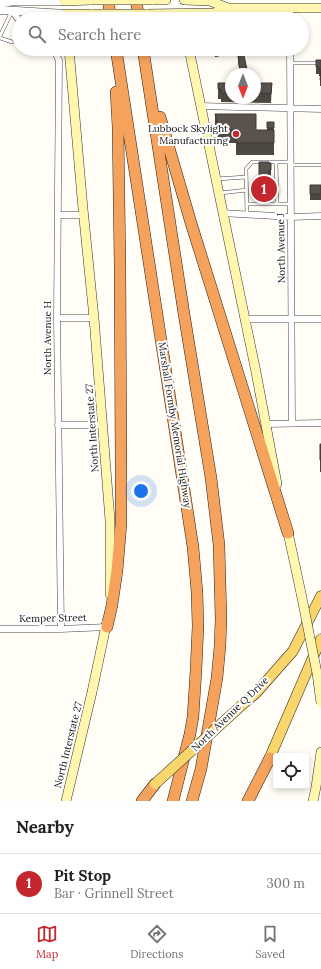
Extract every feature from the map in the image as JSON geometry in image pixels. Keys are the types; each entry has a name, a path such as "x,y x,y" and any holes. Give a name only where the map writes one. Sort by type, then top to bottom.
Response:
{"highway":[{"path":"108,0 110,12"},
{"path":"136,0 138,12"},
{"path":"107,627 117,571 121,516 118,127 115,56"},
{"name":"Marshall Formby Memorial Highway","path":"116,56 192,540 197,592 198,626 193,717 173,801"},
{"path":"145,56 211,478 219,545 221,619 217,678 201,770 192,801"},
{"path":"149,82 191,223 288,533"},
{"path":"248,801 270,758"},
{"path":"142,801 155,784"}],"main road":[{"path":"66,12 64,0 166,0"},
{"path":"179,0 181,12"},
{"path":"184,0 210,1 228,8"},
{"path":"217,12 245,4 290,8 321,8"},
{"name":"North Interstate 27","path":"66,801 107,627 110,599 110,520 103,425 70,56"},
{"path":"189,56 318,673 321,703"},
{"name":"North Avenue Q Drive","path":"136,801 256,693 292,651 321,596"},
{"path":"252,801 321,639"},
{"path":"313,801 321,752"}],"street":[{"path":"0,4 23,0 64,0"},
{"path":"0,10 21,12"},
{"name":"North Avenue H","path":"57,56 59,60 57,318 61,629"},
{"name":"North Avenue J","path":"290,56 292,423"},
{"path":"200,106 321,109"},
{"path":"222,213 321,216"},
{"path":"58,215 84,215"},
{"path":"57,318 94,318"},
{"path":"244,319 321,319"},
{"path":"266,424 321,423"},
{"path":"58,425 103,425"},
{"name":"Kemper Street","path":"0,628 61,629 107,627"}],"lane":[{"path":"12,11 0,37 12,42"},
{"path":"290,63 321,63"},
{"path":"247,214 246,169 252,162 321,165"},
{"path":"276,162 277,204"},
{"path":"215,179 246,177"},
{"path":"218,193 246,190"},
{"path":"247,204 291,204"}],"building":[{"path":"238,56 244,56 247,68 240,68"},
{"path":"316,60 321,60 321,70 319,70 319,67 316,67"},
{"path":"218,83 225,83 225,93 221,93 221,89 218,89"},
{"path":"261,83 272,83 271,94 261,93"},
{"path":"215,114 256,114 256,130 274,130 274,143 236,143 236,130 219,130"},
{"path":"267,122 274,122 274,128 267,128"},
{"path":"259,162 271,163 271,170 269,170 269,190 259,190"},
{"path":"310,185 321,185 321,194 310,194"},
{"path":"321,444 321,460 320,460"}],"place":[{"name":"Lubbock Skylight Manufacturing","path":"236,134"},
{"name":"Pit Stop","path":"264,189"}]}
